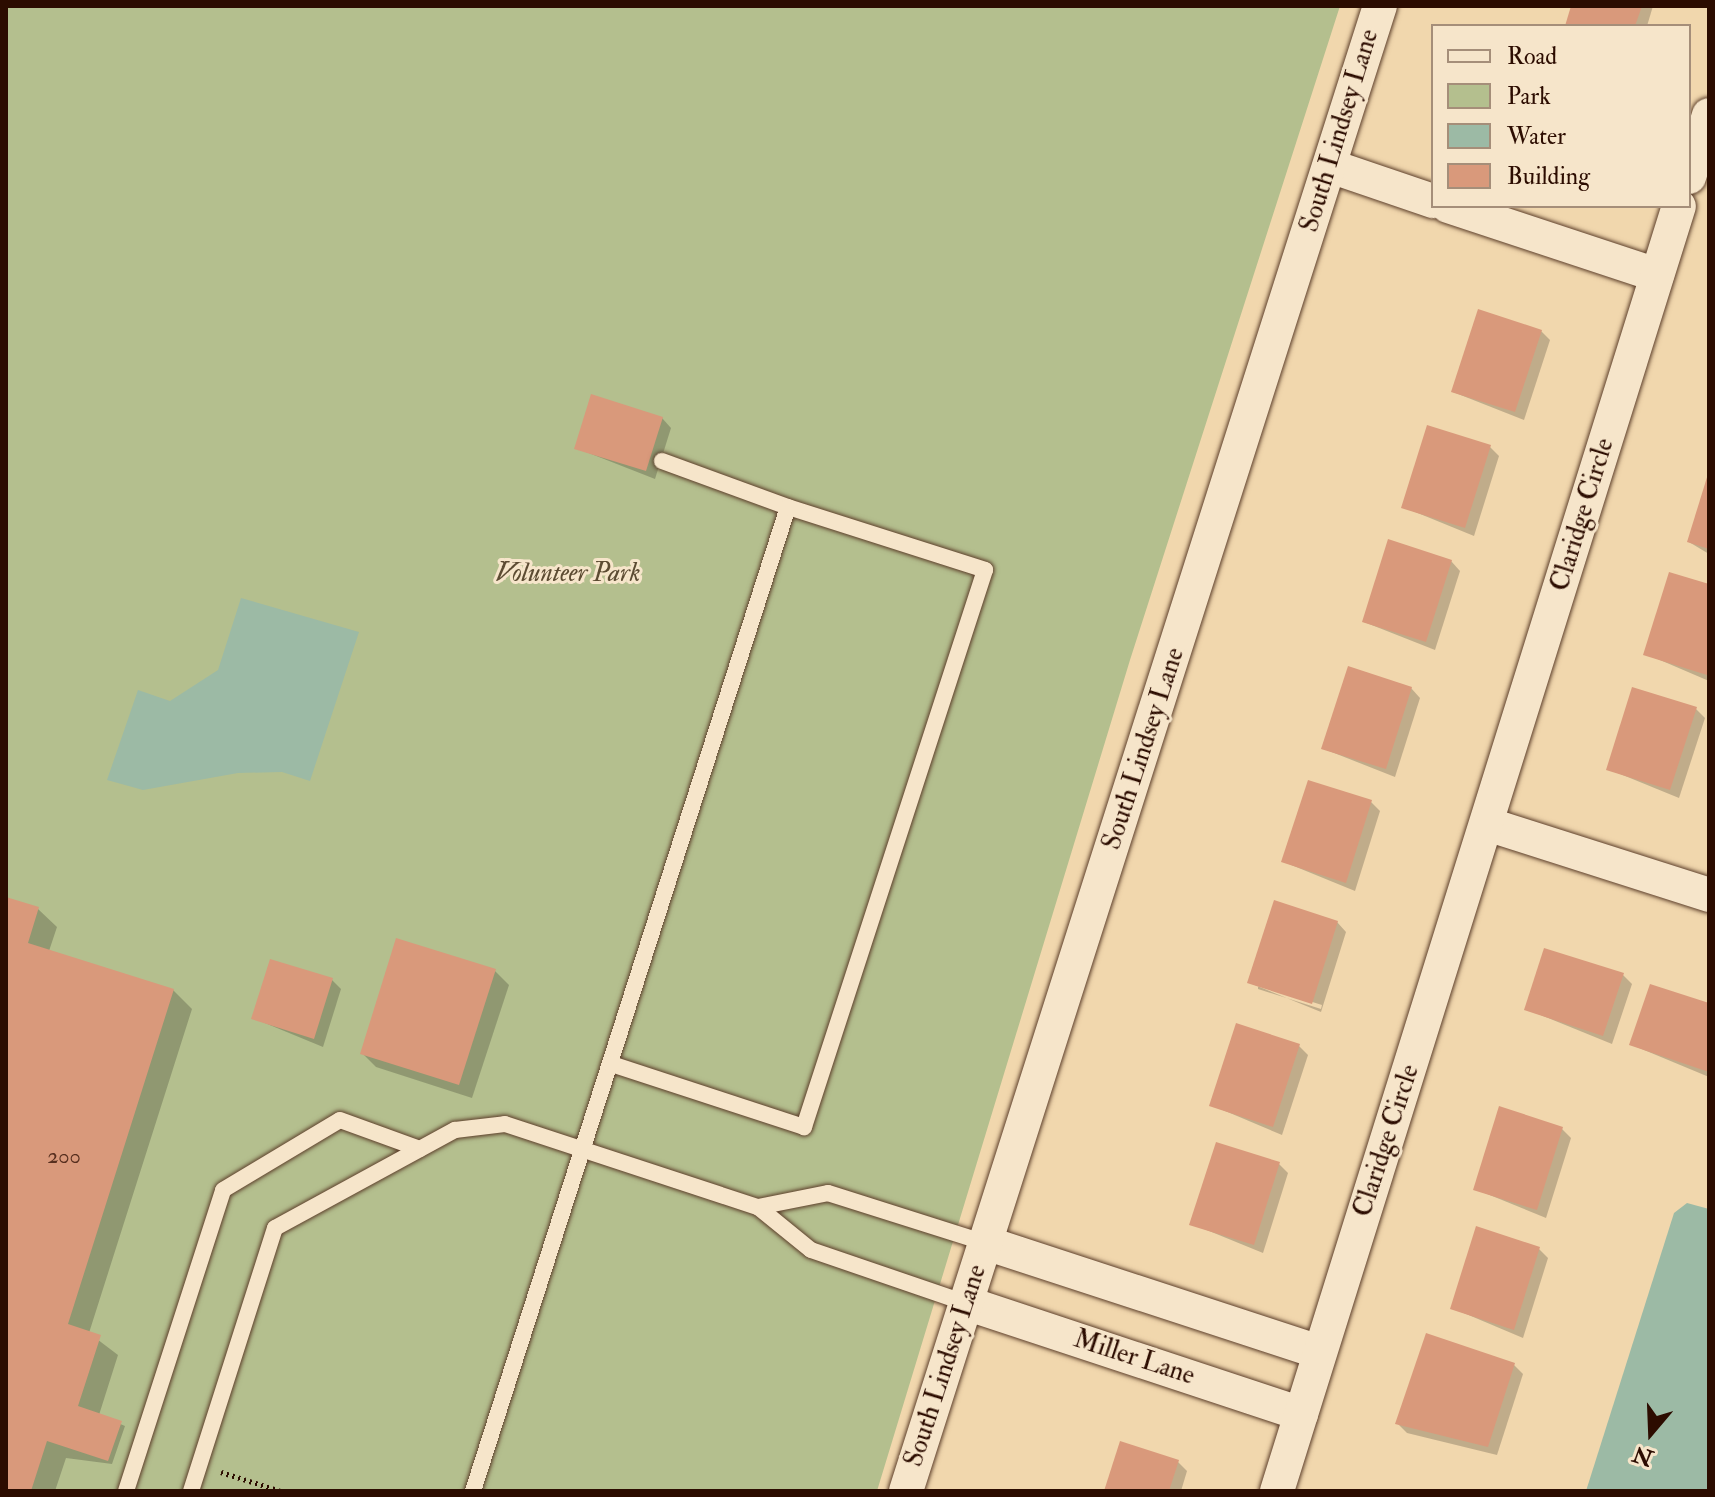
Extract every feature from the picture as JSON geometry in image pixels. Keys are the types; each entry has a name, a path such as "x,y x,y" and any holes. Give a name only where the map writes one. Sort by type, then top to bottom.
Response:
{"street":[{"name":"South Lindsey Lane","path":"906,1491 1380,6"},
{"path":"1691,171 1709,115"},
{"path":"1330,166 1431,200"},
{"path":"1454,208 1657,275"},
{"name":"Claridge Circle","path":"1277,1491 1678,208"},
{"path":"1487,824 1709,895"},
{"path":"986,1243 1320,1352"},
{"name":"Miller Lane","path":"966,1303 1301,1414"}],"lane":[{"path":"611,1064 804,1127 985,570 788,507 662,461"},
{"path":"473,1491 788,507"},
{"path":"126,1491 223,1190 340,1120 420,1149"},
{"path":"191,1491 275,1228 455,1130 505,1124 758,1207 811,1250 966,1303"},
{"path":"758,1207 828,1193 986,1243"}],"green space":[{"name":"Volunteer Park","path":"6,6 1340,6 1130,660 877,1491 6,1491"}],"water":[{"path":"241,598 359,632 310,781 282,772 238,773 143,790 107,780 138,690 170,701 218,670"},
{"path":"1687,1203 1709,1209 1709,1491 1586,1491 1674,1213"}],"building":[{"path":"1571,6 1642,6 1636,24 1566,24"},
{"path":"1478,309 1542,330 1515,412 1451,392"},
{"path":"591,394 663,417 646,471 574,449"},
{"path":"1427,425 1491,445 1465,528 1401,508"},
{"path":"1709,474 1709,549 1687,542"},
{"path":"1388,539 1452,560 1426,642 1362,622"},
{"path":"1669,572 1709,584 1707,675 1643,655"},
{"path":"1348,666 1412,687 1386,769 1321,749"},
{"path":"1632,687 1697,707 1670,790 1606,770"},
{"path":"1308,780 1372,800 1346,883 1281,862"},
{"path":"6,897 39,907 28,943 174,989 68,1324 101,1335 78,1406 122,1421 108,1461 47,1441 31,1491 6,1491"},
{"path":"1274,900 1338,921 1312,1004 1247,983"},
{"path":"396,938 496,969 459,1085 360,1054"},
{"path":"1544,948 1624,973 1603,1036 1524,1010"},
{"path":"270,959 333,978 314,1039 251,1019"},
{"path":"1650,984 1709,1003 1709,1072 1629,1045"},
{"path":"1236,1023 1300,1044 1273,1127 1209,1106"},
{"path":"1499,1106 1563,1127 1537,1210 1473,1190"},
{"path":"1216,1142 1280,1162 1254,1245 1189,1225"},
{"path":"1476,1226 1540,1247 1514,1330 1450,1309"},
{"path":"1426,1333 1515,1363 1488,1447 1395,1424"},
{"path":"1120,1441 1179,1460 1169,1491 1104,1491"}]}
